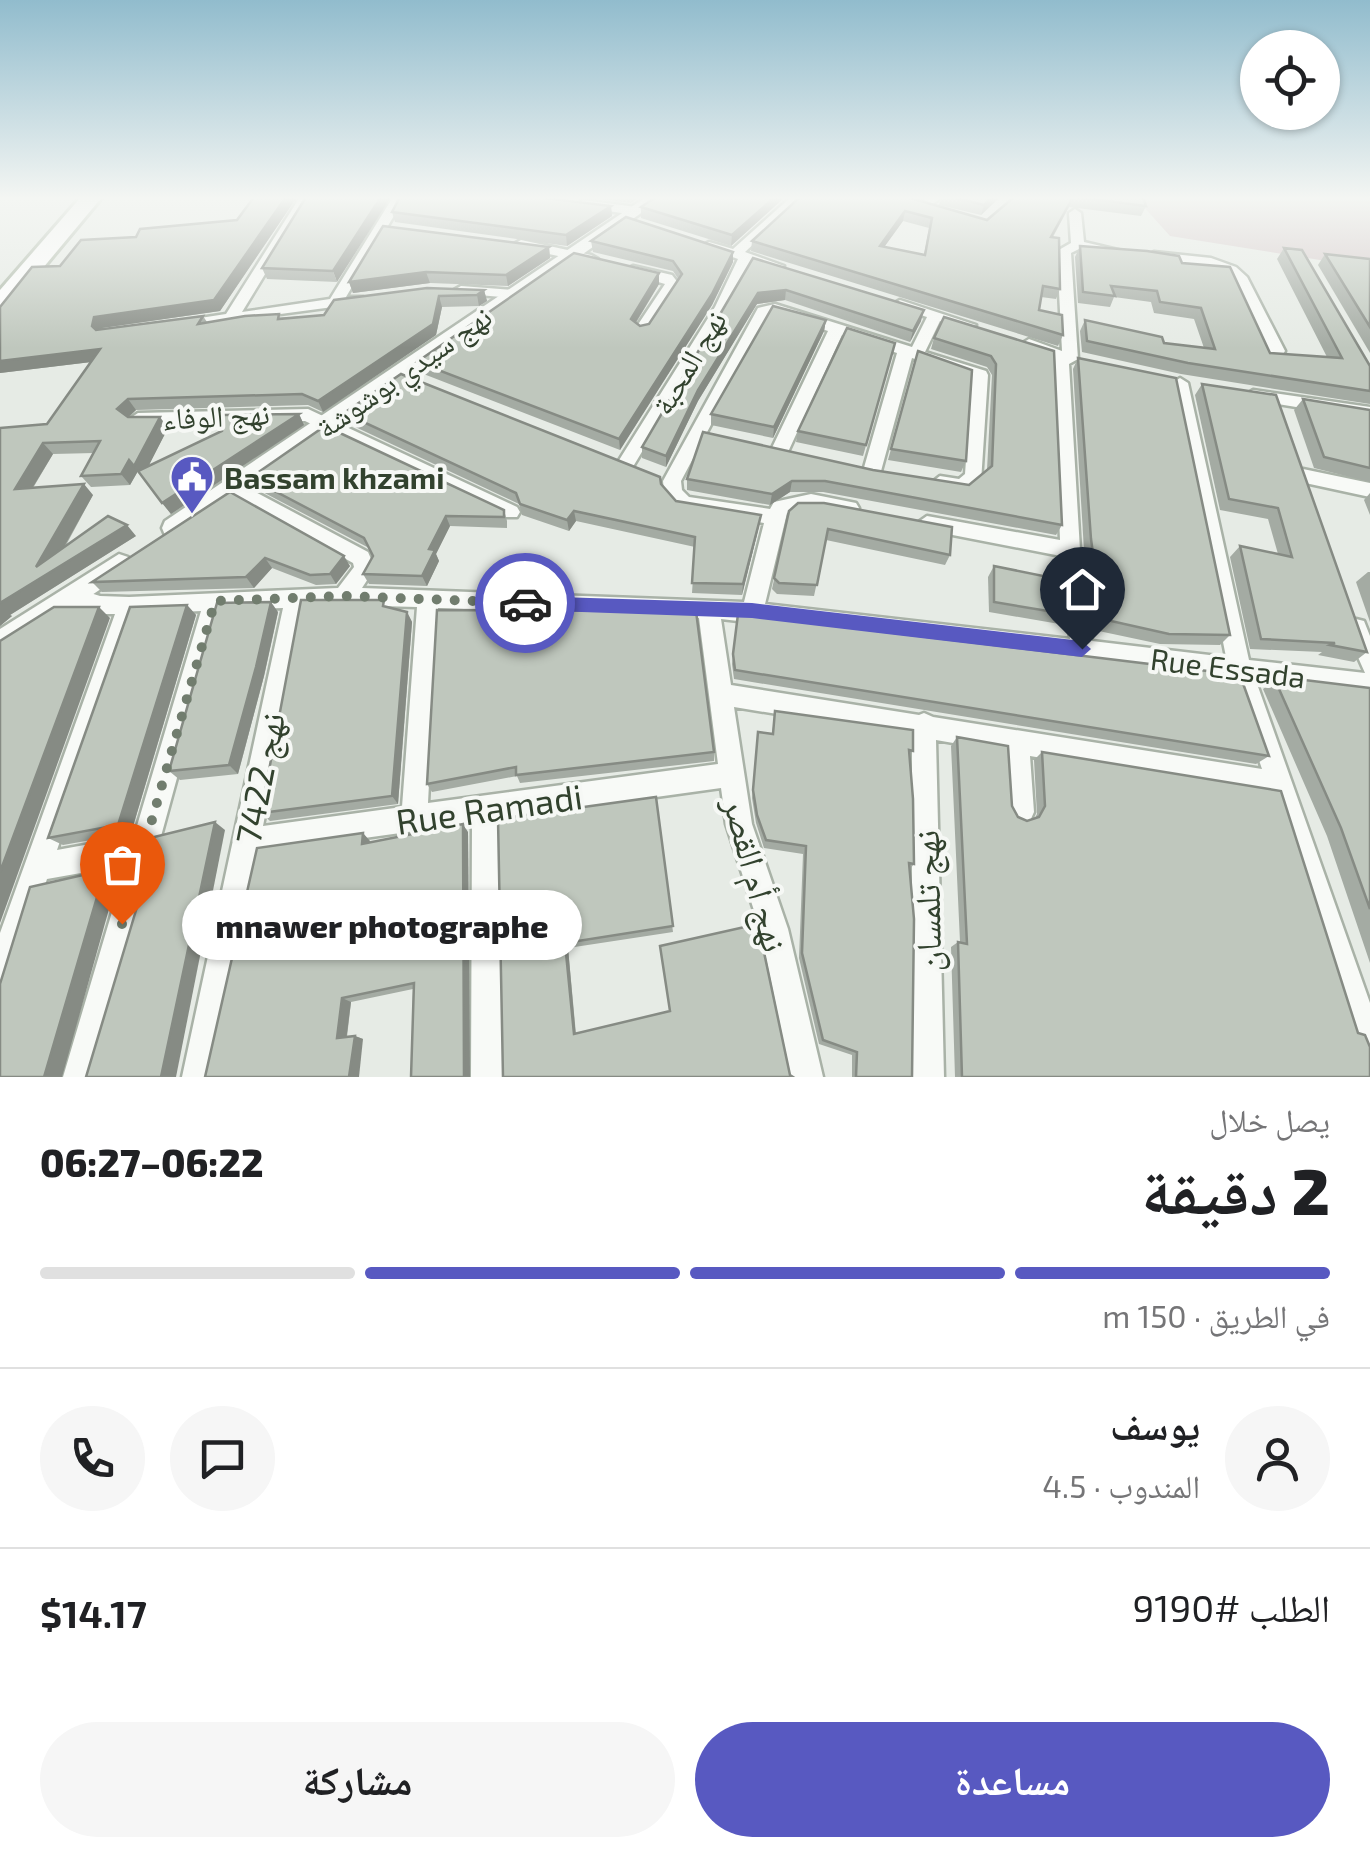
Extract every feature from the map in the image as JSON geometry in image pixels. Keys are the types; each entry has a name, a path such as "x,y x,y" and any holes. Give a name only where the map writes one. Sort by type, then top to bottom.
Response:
{"main road":[{"path":"0,284 31,247"},
{"path":"0,305 49,247"}],"street":[{"path":"232,316 275,247"},
{"path":"336,302 374,247"},
{"path":"535,247 606,263"},
{"name":"نهج سيدي بوشوشة","path":"0,644 325,425 405,378 514,294 586,247"},
{"path":"712,247 795,272"},
{"path":"741,256 749,247"},
{"path":"1073,247 1064,251 1072,359 1070,550 1082,649"},
{"path":"1094,247 1226,266 1240,278 1277,351"},
{"name":"نهج المحبة","path":"659,476 616,461 722,306 741,256"},
{"path":"622,267 671,280 672,287 643,329"},
{"path":"443,290 514,294"},
{"path":"160,328 374,298"},
{"path":"882,298 1072,359"},
{"path":"775,516 684,503 659,476 704,434 763,311 779,307 972,370 982,378 972,481 962,486 922,480"},
{"path":"871,471 912,351 936,315"},
{"path":"780,452 838,327"},
{"path":"1181,383 1240,670 1276,784 1367,1032"},
{"path":"1238,392 1280,407 1370,413"},
{"name":"نهج الوفاء","path":"138,419 294,412 510,512"},
{"path":"1303,477 1370,490"},
{"path":"235,488 361,558 365,568 344,596"},
{"path":"752,611 775,516 781,507 800,502 873,513"},
{"path":"908,520 1070,550"},
{"name":"Rue Essada","path":"71,596 100,605 129,606 344,596 752,611 1370,684"},
{"name":"نهج 7422","path":"198,1077 296,596"},
{"path":"414,818 428,599"},
{"path":"79,1077 215,601"},
{"path":"0,974 129,606"},
{"name":"نهج أم القصر","path":"709,610 730,775 745,849 774,929 807,1077"},
{"path":"1350,613 1370,665"},
{"path":"720,694 1276,784"},
{"name":"نهج تلمسان","path":"924,724 928,1077"},
{"path":"1017,740 1021,812"},
{"name":"Rue Ramadi","path":"247,841 730,775"},
{"path":"485,808 487,1077"},
{"path":"38,867 144,848"}],"shaded area":[{"path":"1240,247 1370,247 1370,268"}],"building":[{"path":"75,247 251,247 214,300 94,317 92,326 96,330 203,316 198,324 245,316 279,314 278,319 324,315 334,300 427,288 484,290 477,295 439,296 433,324 318,401 302,394 128,399 117,409 128,417 160,417 134,466 129,460 121,474 81,476 100,441 43,443 15,489 84,484 36,567 108,516 127,525 0,603 0,428 47,424 100,349 0,361 0,307 32,267 60,266"},
{"path":"275,247 348,247 333,271 262,268"},
{"path":"370,247 549,247 506,275 426,272 349,282"},
{"path":"617,247 719,247 733,252 712,294 619,439 417,362 574,253 659,273 631,319 640,326 649,324 682,274 673,261"},
{"path":"773,247 886,247 925,255 926,247 1059,247 1060,289 1043,286 1039,310 1062,315 1063,335"},
{"path":"1080,247 1147,251 1179,256 1182,263 1230,267 1270,353 1342,358 1284,248 1302,250 1370,366 1370,391 1188,363 1087,341 1085,320 1162,337 1164,343 1215,349 1201,308 1160,302 1157,291 1111,286 1115,296 1083,292"},
{"path":"1325,254 1370,259 1370,327"},
{"path":"753,258 924,310 913,331 786,290 758,293 698,390 666,456 642,447"},
{"path":"773,306 826,320 774,427 711,414"},
{"path":"944,317 1054,351 1062,525 825,481 792,481 772,494 687,479 703,432 873,470 969,485 992,466 996,364 991,356 934,338"},
{"path":"847,328 895,343 866,445 798,431"},
{"path":"918,351 972,370 966,461 891,449"},
{"path":"1078,358 1176,378 1230,635 1169,634 1102,619 1091,539"},
{"path":"401,374 660,477 661,484 676,501 761,515 743,584 692,583 695,537 574,511 567,520 520,504 516,493 344,413"},
{"path":"1202,384 1276,395 1367,652 1330,645 1335,643 1261,639 1240,546 1292,557 1278,508 1229,499"},
{"path":"1303,399 1370,410 1370,468 1324,457"},
{"path":"299,414 162,503 138,471 222,431 223,415"},
{"path":"325,426 504,510 504,517 446,516 429,549 435,550 422,576 363,574 373,556 364,538 250,478"},
{"path":"230,492 344,556 330,574 310,575 265,558 246,577 92,582"},
{"path":"798,503 824,503 952,527 950,555 828,529 817,585 779,583 774,578 789,511"},
{"path":"994,566 1068,581 1072,615 994,602"},
{"path":"301,600 384,600 383,606 407,612 392,796 261,813"},
{"path":"271,602 229,765 169,771 217,603"},
{"path":"187,605 118,825 48,838 130,607"},
{"path":"54,607 99,607 0,872 0,641"},
{"path":"437,610 696,611 714,752 516,775 516,767 427,784"},
{"path":"738,614 1240,675 1269,756 735,670"},
{"path":"1280,677 1370,688 1370,909 1341,828 1275,680"},
{"path":"775,711 913,730 913,751 909,750 914,864 909,863 914,919 912,1077 856,1077 857,1052 823,1040 802,953 806,846 766,840 753,790 758,732 773,734"},
{"path":"957,737 1008,746 1012,806 1018,817 1027,821 1039,817 1045,806 1042,752 1281,791 1358,1033 1365,1035 1370,1047 1370,1077 962,1077 958,942 967,944"},
{"path":"656,797 673,926 565,943 574,1034 670,1011 660,946 758,924 793,1077 503,1077 498,819"},
{"path":"215,822 161,1077 86,1077 143,887 139,886 150,838"},
{"path":"463,824 464,1077 411,1077 414,983 342,998 337,1038 355,1036 349,1077 205,1077 257,848 363,833 362,844"},
{"path":"105,870 44,1077 0,1077 0,984 30,887"}],"way so far":[{"path":"122,924 215,601 344,596 525,603"}],"place":[{"name":"Bassam khzami","path":"192,515"},
{"name":"mnawer photographe","path":"122,924"}],"route":[{"path":"525,603 752,611 1082,649"}]}
